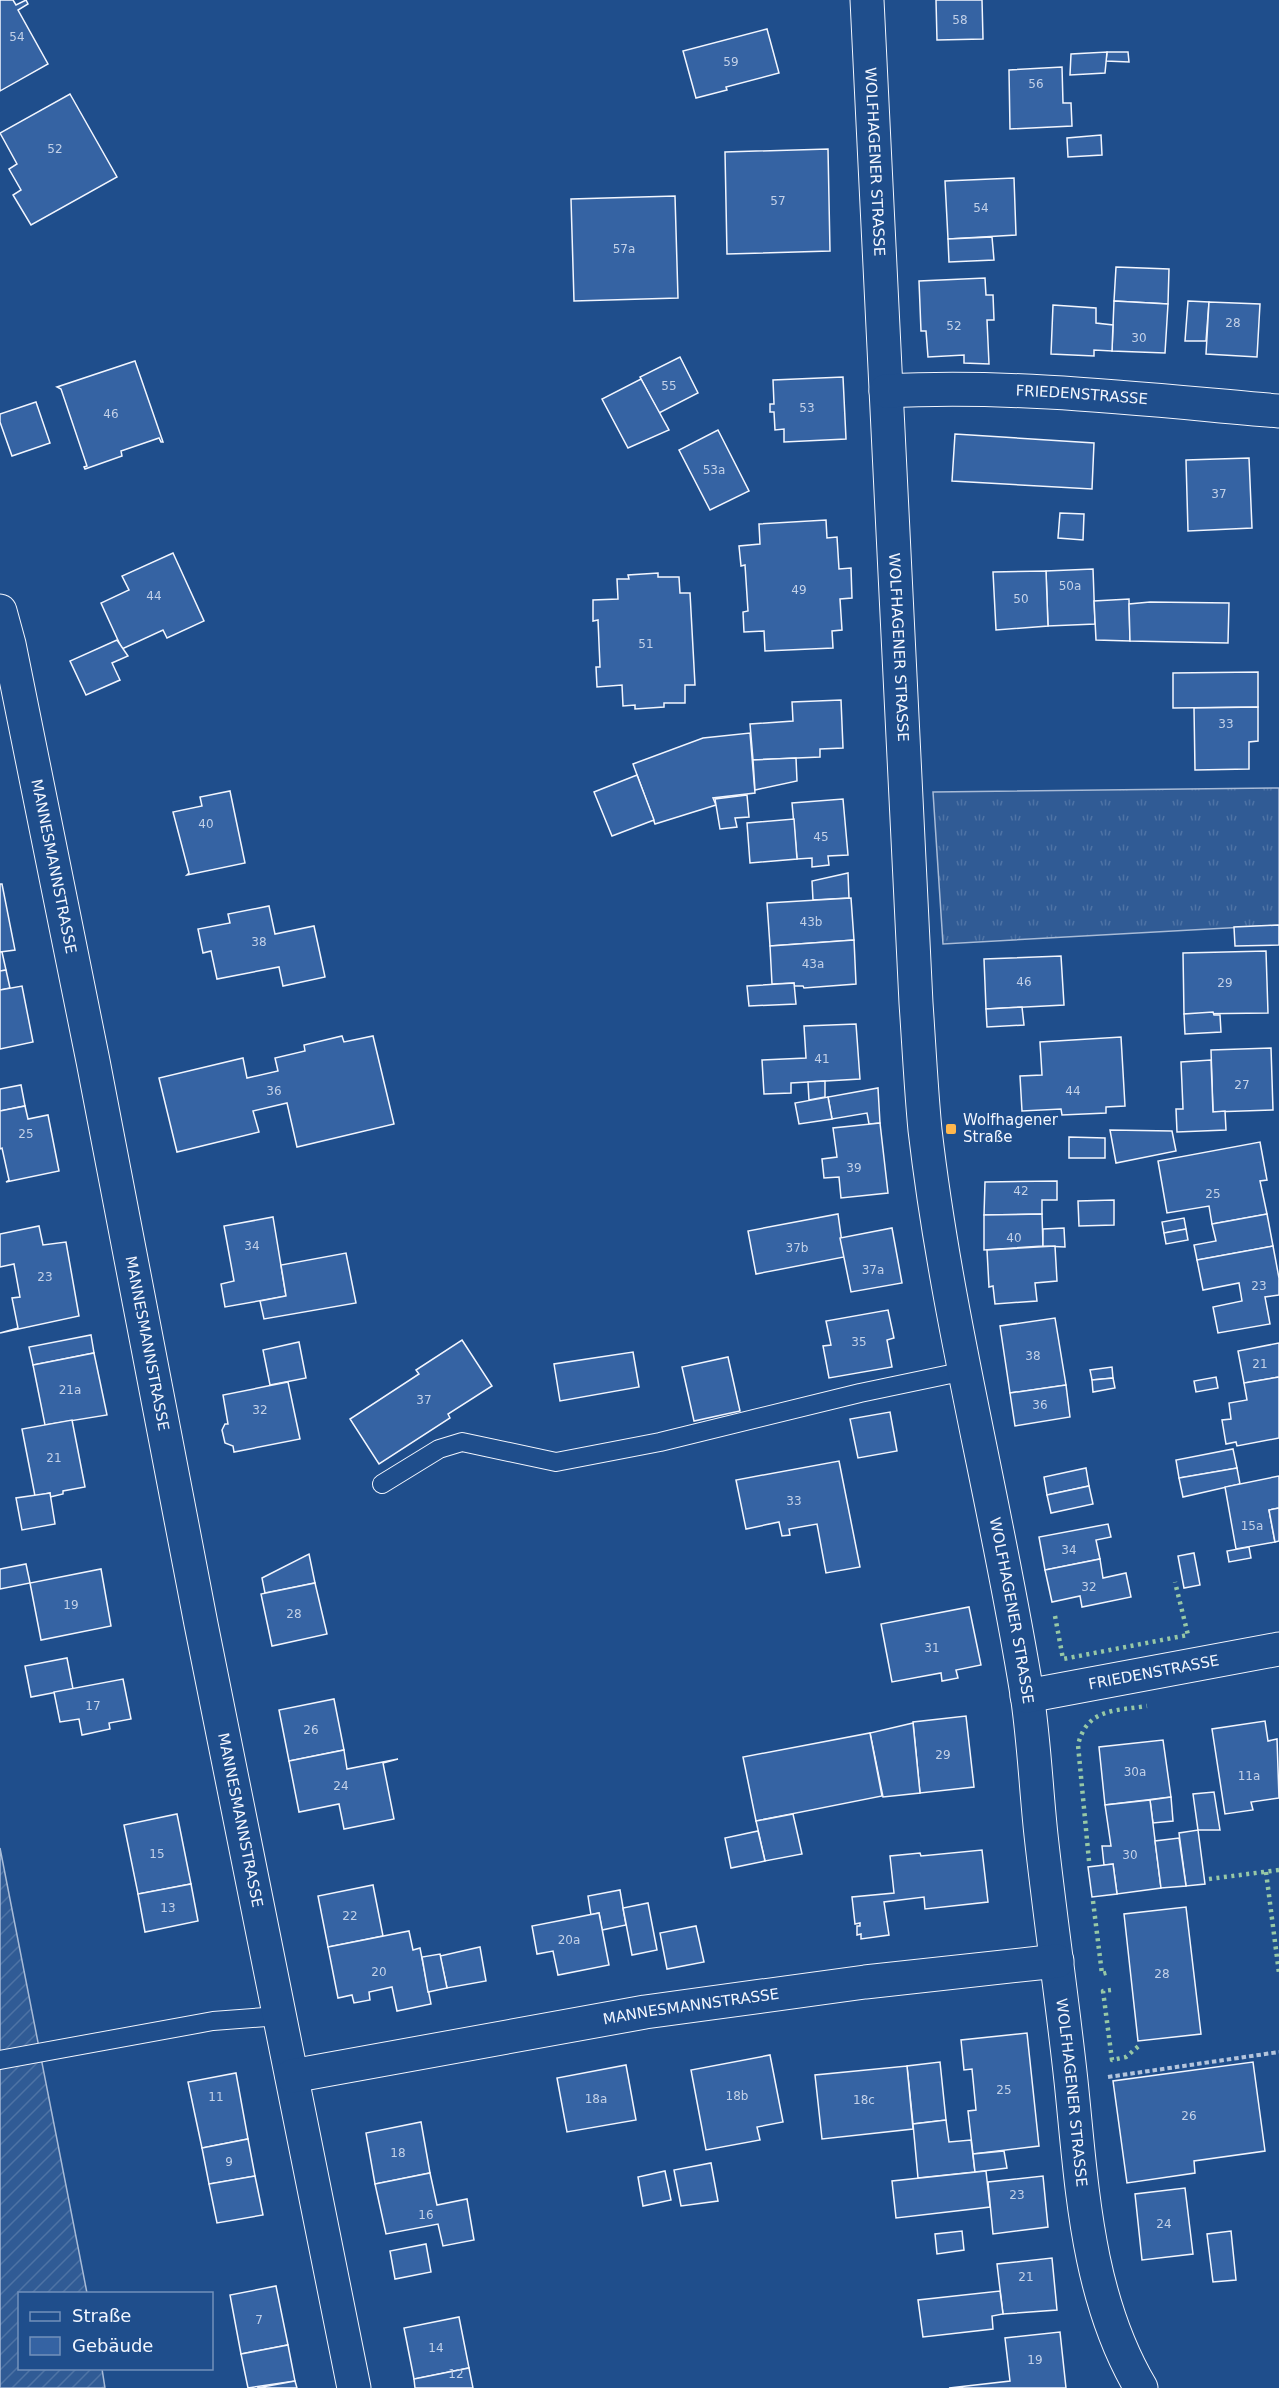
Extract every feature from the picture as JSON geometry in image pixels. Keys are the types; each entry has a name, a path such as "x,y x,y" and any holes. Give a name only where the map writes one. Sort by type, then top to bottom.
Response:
{"street":[{"name":"WOLFHAGENER STRASSE","path":"867,0 916,1003 925,1130 965,1371 1027,1696 1038,1813 1071,2082 1082,2195 1098,2284 1113,2330 1131,2372 1141,2388"},
{"name":"FRIEDENSTRASSE","path":"886,391 938,388 1066,394 1279,411"},
{"name":"MANNESMANNSTRASSE","path":"0,611 9,644 91,1049 279,2016 354,2388"},
{"name":"FRIEDENSTRASSE","path":"1027,1696 1279,1649"},
{"name":"MANNESMANNSTRASSE","path":"292,2076 645,2012 865,1982 1057,1961"}],"lane":[{"path":"382,1484 439,1449 462,1442 556,1462 660,1442 870,1391 965,1371"},
{"path":"0,2060 213,2021 279,2016"}],"path":[{"path":"1071,2082 1279,2052"}],"green space":[{"path":"1279,788 1279,925 943,944 933,792"},
{"path":"0,1848 87,2292 18,2292 18,2370 102,2370 105,2388 0,2388"}],"building":[{"path":"0,0 13,0 16,5 26,0 28,4 18,10 48,64 0,91"},
{"path":"936,0 982,0 983,39 937,40"},
{"path":"767,29 779,73 726,87 727,90 696,98 683,51"},
{"path":"1107,52 1128,52 1129,62 1106,61"},
{"path":"1107,52 1105,73 1070,75 1071,54"},
{"path":"1062,67 1063,103 1071,103 1072,126 1010,129 1009,70"},
{"path":"70,94 117,177 31,225 13,195 21,190 9,169 17,164 0,133"},
{"path":"1101,135 1102,155 1068,157 1067,138"},
{"path":"828,149 830,251 727,254 725,152"},
{"path":"1014,178 1016,235 948,239 945,181"},
{"path":"675,196 678,298 574,301 571,199"},
{"path":"992,237 994,260 949,262 948,239"},
{"path":"1116,267 1169,269 1168,304 1114,301"},
{"path":"985,278 986,295 993,295 994,320 987,320 989,364 964,363 964,355 928,357 926,331 921,331 919,281"},
{"path":"1114,301 1168,304 1165,353 1112,351"},
{"path":"1188,301 1209,302 1206,341 1185,341"},
{"path":"1209,302 1260,304 1257,357 1206,354"},
{"path":"1053,305 1096,308 1096,323 1113,325 1112,351 1094,350 1094,356 1051,354"},
{"path":"680,357 698,393 659,413 640,377"},
{"path":"135,361 163,442 159,438 121,451 122,456 85,469 84,467 87,466 61,389 57,387"},
{"path":"843,377 846,439 784,442 784,429 775,430 774,412 770,412 770,404 774,404 773,380"},
{"path":"641,379 669,430 628,448 602,399"},
{"path":"36,402 50,443 12,456 0,422 0,414"},
{"path":"718,430 749,491 710,510 679,450"},
{"path":"955,434 1094,443 1092,489 952,481"},
{"path":"1249,458 1252,528 1188,531 1186,460"},
{"path":"1060,513 1084,514 1083,540 1058,538"},
{"path":"826,520 827,538 837,537 839,569 851,568 852,598 840,599 842,630 832,631 833,648 765,651 764,631 744,632 743,612 748,611 745,565 741,566 739,546 760,544 759,524"},
{"path":"173,553 204,621 167,638 163,630 122,649 101,603 129,590 122,576"},
{"path":"1093,569 1095,624 1048,626 1046,571"},
{"path":"1046,571 1048,626 996,630 993,572"},
{"path":"658,573 658,577 679,577 680,593 690,593 695,685 685,685 685,703 664,703 664,707 635,709 635,705 623,706 622,685 597,687 596,667 600,667 598,620 593,621 593,600 618,599 617,579 629,579 628,575"},
{"path":"1129,599 1130,641 1096,640 1094,601"},
{"path":"1229,603 1228,643 1130,641 1129,604"},
{"path":"117,640 128,656 112,663 120,680 86,695 70,661"},
{"path":"1258,672 1258,707 1173,708 1173,673"},
{"path":"841,700 843,748 820,749 820,757 753,760 750,724 793,721 792,702"},
{"path":"1258,707 1258,741 1249,742 1249,769 1195,770 1194,708"},
{"path":"750,733 755,793 713,798 716,805 655,824 633,764 703,738"},
{"path":"796,758 797,781 755,790 753,760"},
{"path":"637,775 654,820 612,836 594,792"},
{"path":"230,791 245,863 187,875 189,873 173,812 202,806 200,797"},
{"path":"747,795 749,817 735,818 737,827 720,829 715,799"},
{"path":"843,799 848,855 828,856 829,865 812,867 812,858 797,859 792,803"},
{"path":"794,819 797,859 750,863 747,823"},
{"path":"848,873 849,898 813,900 812,881"},
{"path":"0,884 2,884 15,950 0,952"},
{"path":"851,898 854,940 770,946 767,903"},
{"path":"269,906 275,934 314,926 325,977 283,986 279,967 217,979 211,951 203,953 198,929 230,923 228,914"},
{"path":"1279,925 1279,945 1235,946 1234,927"},
{"path":"854,940 856,984 804,988 794,986 794,983 772,984 770,946"},
{"path":"1266,951 1268,1013 1184,1014 1183,953"},
{"path":"0,952 2,952 6,970 0,971"},
{"path":"1061,956 1064,1005 986,1009 984,959"},
{"path":"6,970 10,988 0,990 0,971"},
{"path":"794,983 796,1004 749,1006 747,986"},
{"path":"22,986 33,1042 0,1049 0,990"},
{"path":"1022,1007 1024,1025 987,1027 986,1009"},
{"path":"1213,1012 1214,1015 1220,1015 1221,1032 1185,1034 1184,1014"},
{"path":"856,1024 860,1079 791,1083 791,1093 764,1094 762,1060 806,1058 804,1026"},
{"path":"342,1036 344,1042 373,1036 394,1124 297,1147 287,1103 253,1111 259,1132 177,1152 159,1078 243,1058 247,1078 278,1071 275,1058 305,1051 304,1045"},
{"path":"1121,1037 1125,1106 1106,1107 1106,1113 1062,1115 1061,1109 1022,1111 1020,1076 1042,1075 1040,1042"},
{"path":"1271,1048 1273,1110 1213,1112 1211,1050"},
{"path":"1211,1060 1213,1112 1225,1111 1226,1130 1177,1132 1176,1109 1183,1109 1181,1062"},
{"path":"825,1081 825,1097 809,1100 808,1082"},
{"path":"21,1085 25,1106 0,1111 0,1089"},
{"path":"878,1088 880,1123 869,1124 867,1113 832,1119 828,1097"},
{"path":"828,1097 832,1119 799,1124 795,1103"},
{"path":"25,1106 28,1119 48,1115 59,1171 6,1182 9,1180 2,1148 0,1149 0,1111"},
{"path":"880,1123 888,1193 841,1198 839,1177 824,1178 822,1159 837,1157 833,1128"},
{"path":"1110,1130 1172,1131 1176,1151 1116,1163"},
{"path":"1069,1137 1105,1138 1105,1158 1069,1158"},
{"path":"1260,1142 1267,1180 1260,1181 1267,1214 1212,1224 1209,1206 1167,1213 1158,1161"},
{"path":"1057,1181 1057,1200 1042,1200 1042,1214 984,1215 985,1182"},
{"path":"1114,1200 1114,1225 1079,1226 1078,1201"},
{"path":"838,1214 844,1257 756,1274 748,1231"},
{"path":"1042,1214 1043,1246 984,1250 984,1215"},
{"path":"1267,1214 1273,1246 1197,1260 1194,1245 1216,1241 1212,1224"},
{"path":"273,1217 286,1296 225,1307 221,1284 234,1281 224,1226"},
{"path":"1184,1218 1186,1229 1164,1233 1162,1222"},
{"path":"39,1226 43,1245 66,1242 79,1316 0,1333 18,1328 12,1298 20,1297 14,1264 0,1267 0,1234"},
{"path":"892,1228 902,1283 851,1292 840,1238"},
{"path":"1064,1228 1065,1247 1043,1246 1043,1229"},
{"path":"1186,1229 1188,1240 1166,1244 1164,1233"},
{"path":"1055,1246 1057,1281 1035,1283 1037,1301 995,1304 993,1286 989,1287 987,1250"},
{"path":"1273,1246 1279,1278 1279,1295 1265,1297 1270,1324 1218,1333 1213,1307 1242,1301 1239,1283 1203,1290 1197,1260"},
{"path":"346,1253 356,1303 264,1319 260,1301 286,1296 281,1265"},
{"path":"888,1310 894,1338 887,1340 892,1367 829,1378 823,1346 831,1345 826,1321"},
{"path":"1055,1318 1066,1385 1010,1393 1000,1326"},
{"path":"91,1335 94,1353 33,1365 29,1347"},
{"path":"462,1340 492,1386 448,1414 450,1418 379,1464 350,1419 419,1374 416,1370"},
{"path":"299,1342 306,1378 270,1385 263,1350"},
{"path":"1279,1343 1279,1377 1244,1383 1238,1351"},
{"path":"633,1352 639,1387 560,1401 554,1364"},
{"path":"94,1353 107,1415 45,1425 33,1365"},
{"path":"728,1357 740,1411 694,1421 682,1367"},
{"path":"1112,1367 1113,1378 1092,1380 1090,1370"},
{"path":"1216,1377 1218,1388 1196,1392 1194,1381"},
{"path":"1279,1377 1279,1438 1237,1446 1236,1442 1226,1444 1222,1420 1231,1419 1229,1403 1247,1400 1244,1383"},
{"path":"1113,1378 1115,1388 1093,1392 1092,1380"},
{"path":"288,1382 300,1439 234,1452 233,1446 225,1443 222,1430 225,1424 228,1424 223,1395"},
{"path":"1066,1385 1070,1417 1015,1426 1010,1393"},
{"path":"890,1412 897,1451 858,1458 850,1419"},
{"path":"72,1420 85,1487 63,1491 63,1494 50,1497 50,1493 35,1496 22,1429"},
{"path":"1233,1449 1237,1468 1179,1478 1176,1460"},
{"path":"839,1461 860,1567 826,1573 817,1524 789,1529 790,1535 782,1536 779,1522 746,1529 736,1480"},
{"path":"1086,1468 1089,1486 1047,1495 1044,1477"},
{"path":"1237,1468 1240,1484 1183,1497 1179,1478"},
{"path":"1279,1476 1279,1508 1269,1510 1275,1542 1236,1549 1225,1487"},
{"path":"1089,1486 1093,1504 1051,1513 1047,1495"},
{"path":"50,1493 55,1524 22,1530 16,1498"},
{"path":"1279,1508 1279,1541 1275,1542 1269,1510"},
{"path":"1108,1524 1111,1537 1096,1540 1100,1559 1045,1570 1039,1537"},
{"path":"1249,1547 1251,1558 1229,1562 1227,1551"},
{"path":"1194,1553 1200,1585 1184,1588 1178,1556"},
{"path":"309,1554 315,1583 265,1593 262,1578"},
{"path":"1100,1559 1103,1578 1126,1573 1131,1597 1082,1607 1080,1596 1052,1602 1045,1570"},
{"path":"26,1564 30,1583 0,1589 0,1569"},
{"path":"101,1569 111,1626 41,1640 30,1583"},
{"path":"315,1583 327,1634 272,1646 261,1594"},
{"path":"969,1607 981,1665 956,1670 958,1678 942,1681 941,1673 892,1682 881,1624"},
{"path":"67,1658 73,1689 31,1697 25,1666"},
{"path":"123,1679 131,1719 109,1723 110,1729 82,1735 79,1719 60,1722 54,1692"},
{"path":"334,1699 344,1750 289,1761 279,1710"},
{"path":"966,1716 974,1787 920,1793 913,1722"},
{"path":"1265,1721 1268,1741 1277,1739 1279,1798 1251,1802 1253,1810 1225,1814 1212,1729"},
{"path":"913,1723 920,1793 883,1797 870,1733"},
{"path":"870,1733 882,1796 756,1821 743,1757"},
{"path":"1163,1740 1171,1797 1105,1805 1099,1747"},
{"path":"344,1750 347,1769 398,1759 383,1763 394,1819 344,1829 339,1804 299,1812 289,1761"},
{"path":"1214,1792 1220,1830 1198,1830 1193,1794"},
{"path":"1171,1797 1173,1821 1153,1823 1150,1800"},
{"path":"1150,1800 1161,1888 1117,1894 1113,1864 1104,1865 1102,1846 1111,1846 1105,1805"},
{"path":"177,1814 191,1884 138,1894 124,1825"},
{"path":"793,1814 802,1854 765,1861 756,1821"},
{"path":"1198,1830 1205,1884 1186,1886 1179,1833"},
{"path":"758,1831 765,1861 731,1868 725,1838"},
{"path":"1179,1838 1186,1886 1161,1888 1155,1841"},
{"path":"982,1850 988,1902 925,1909 924,1897 884,1902 889,1935 861,1939 861,1934 857,1935 857,1926 860,1926 860,1923 855,1924 852,1897 894,1893 890,1856 920,1853 921,1856"},
{"path":"1113,1864 1117,1894 1092,1897 1088,1867"},
{"path":"191,1884 198,1921 145,1932 138,1894"},
{"path":"373,1885 383,1936 328,1947 318,1896"},
{"path":"620,1890 626,1925 602,1930 599,1913 591,1915 588,1896"},
{"path":"648,1903 657,1950 632,1955 623,1908"},
{"path":"1186,1907 1201,2034 1138,2041 1124,1914"},
{"path":"599,1913 609,1965 558,1975 553,1951 537,1954 532,1926"},
{"path":"696,1926 704,1962 667,1969 660,1933"},
{"path":"409,1931 413,1950 420,1948 431,2004 397,2011 392,1987 369,1992 370,2000 354,2003 352,1995 338,1998 328,1947"},
{"path":"480,1947 486,1981 447,1988 440,1956"},
{"path":"440,1954 447,1988 428,1992 422,1957"},
{"path":"1027,2033 1039,2146 973,2154 968,2111 976,2110 972,2069 964,2070 961,2040"},
{"path":"770,2055 783,2122 757,2127 760,2140 706,2150 691,2070"},
{"path":"940,2062 946,2120 913,2124 907,2066"},
{"path":"1253,2062 1265,2151 1194,2161 1195,2173 1127,2183 1113,2081"},
{"path":"626,2065 636,2120 567,2132 557,2078"},
{"path":"907,2066 913,2129 822,2139 815,2075"},
{"path":"236,2073 248,2139 202,2148 188,2082"},
{"path":"946,2120 949,2142 971,2140 975,2172 918,2178 913,2124"},
{"path":"421,2122 430,2173 375,2184 366,2133"},
{"path":"248,2139 255,2176 209,2184 202,2148"},
{"path":"1004,2151 1007,2168 975,2172 973,2154"},
{"path":"711,2163 718,2201 681,2206 674,2170"},
{"path":"665,2171 671,2200 643,2206 638,2177"},
{"path":"986,2171 990,2207 896,2218 892,2181"},
{"path":"430,2173 437,2205 467,2199 474,2240 443,2246 438,2224 386,2234 375,2184"},
{"path":"255,2176 263,2215 217,2223 209,2184"},
{"path":"1043,2176 1048,2227 993,2234 988,2182"},
{"path":"1185,2188 1193,2254 1142,2260 1135,2194"},
{"path":"962,2231 964,2250 937,2254 935,2234"},
{"path":"1231,2231 1236,2280 1213,2282 1207,2234"},
{"path":"426,2244 431,2272 395,2279 390,2251"},
{"path":"1052,2258 1057,2310 1003,2314 997,2264"},
{"path":"276,2286 288,2345 241,2354 230,2295"},
{"path":"1000,2291 1003,2314 992,2316 993,2329 923,2337 918,2300"},
{"path":"459,2317 469,2368 414,2379 404,2328"},
{"path":"1060,2332 1066,2388 949,2388 1010,2381 1005,2338"},
{"path":"288,2345 295,2381 248,2388 241,2354"},
{"path":"469,2368 473,2388 415,2388 414,2379"},
{"path":"295,2381 297,2388 257,2388"}],"hedge":[{"path":"1055,1616 1063,1659 1188,1635 1175,1582"},
{"path":"1089,1861 1078,1745 1082,1733 1088,1724 1104,1714 1147,1706"},
{"path":"1209,1879 1279,1870"},
{"path":"1266,1872 1279,1973"},
{"path":"1093,1901 1102,1974 1110,1972"},
{"path":"1111,1990 1103,1991 1112,2060 1126,2057 1141,2044"}],"place":[{"name":"Wolfhagener Straße","path":"951,1129"}]}
